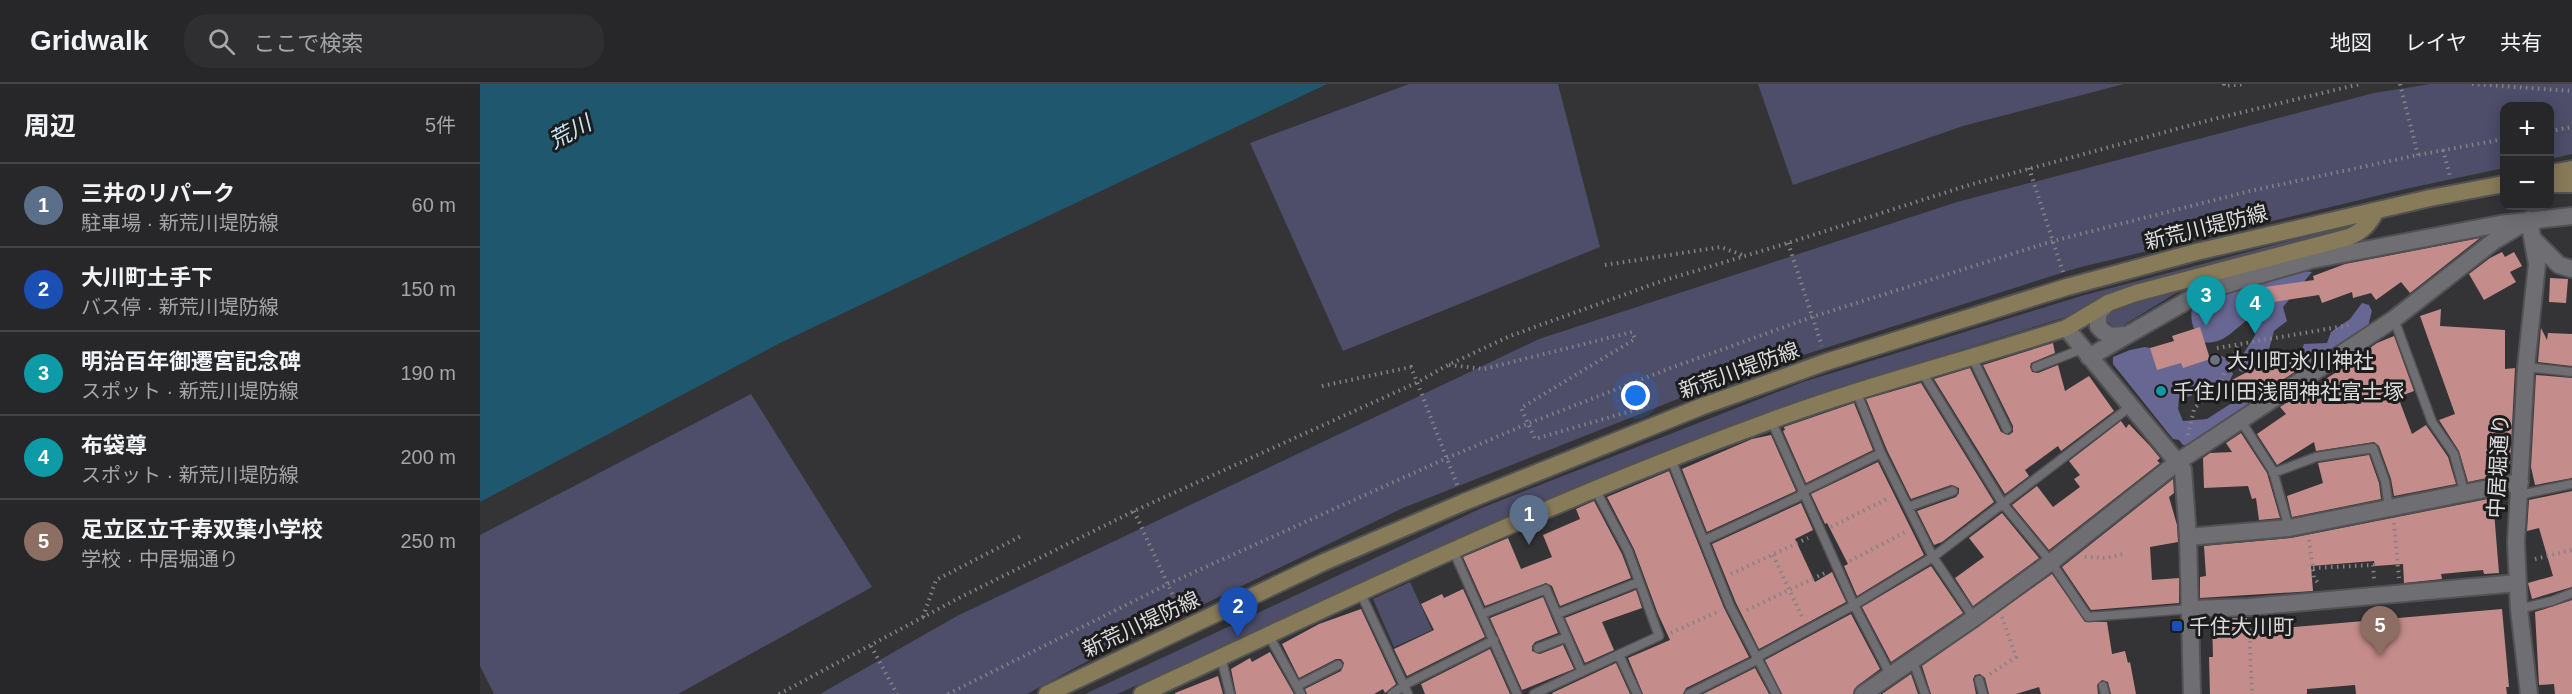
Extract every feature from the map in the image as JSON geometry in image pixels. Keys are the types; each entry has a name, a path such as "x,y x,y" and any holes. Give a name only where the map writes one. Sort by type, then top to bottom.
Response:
{"main road":[{"path":"2554,172 2572,169"},
{"path":"2554,184 2572,184"},
{"name":"新荒川堤防線","path":"1047,694 1324,562 1598,447 1826,362 2067,287 2196,252 2454,193 2500,185"},
{"path":"1142,694 1453,550 1671,459 1771,420 2066,328 2108,303 2349,237 2360,232 2369,224 2376,211"}],"street":[{"path":"2086,353 2204,291 2279,269 2322,258 2529,220 2572,216"},
{"path":"1863,694 2051,562 2183,458 2394,319 2496,240 2529,220"},
{"name":"中居堀通り","path":"2529,220 2537,264 2526,367 2517,559 2519,609 2529,694"},
{"path":"2534,240 2559,265 2572,269"},
{"path":"2108,303 2098,313 2098,326 2105,334 2112,337 2125,334"},
{"path":"2066,328 2131,406 2183,458 2188,537 2192,694"},
{"path":"2188,537 2289,528 2464,491 2519,488"},
{"path":"2190,609 2249,607 2517,583"}],"lane":[{"path":"2394,319 2432,422 2454,454 2464,491"},
{"path":"2036,367 2086,353"},
{"path":"1972,357 2007,429"},
{"path":"2526,367 2572,372"},
{"path":"1922,372 2003,504 2051,562 2088,617 2190,609"},
{"path":"1857,393 1881,453 1933,557 1974,618"},
{"path":"1689,694 1757,660 1761,655 1854,605 1933,557 2131,406"},
{"path":"1771,420 1854,605 1890,674"},
{"path":"2241,421 2273,473 2289,528"},
{"path":"2273,473 2316,458 2373,448 2385,481 2391,508"},
{"path":"1705,540 1881,453"},
{"path":"1671,459 1730,606 1776,694"},
{"path":"2519,488 2572,484"},
{"path":"1534,694 1659,636 1628,551 1595,489"},
{"path":"1908,507 1953,491"},
{"path":"1453,550 1517,694"},
{"path":"1557,614 1639,582"},
{"path":"1482,614 1546,589 1582,672"},
{"path":"1360,592 1406,691"},
{"path":"2519,609 2552,601 2572,593"},
{"path":"1268,634 1299,690 1338,665"},
{"path":"1539,648 1567,637"},
{"path":"1392,694 1406,691 1494,640"},
{"path":"1619,655 1637,694"},
{"path":"1221,657 1230,694"},
{"path":"1913,661 1924,694"},
{"path":"1979,680 1983,694"}],"path":[{"path":"2224,84 2245,84"},
{"path":"779,694 1134,511 1416,383 1510,336 1629,293 2029,168 2360,84"},
{"path":"2400,84 2418,155"},
{"path":"2472,84 2572,91"},
{"path":"2554,130 2572,127"},
{"path":"948,694 1168,584 1447,458 1668,369 1812,317 2053,241 2250,191 2500,140"},
{"path":"2443,150 2454,193"},
{"path":"2029,168 2067,287"},
{"path":"1788,243 1812,317"},
{"path":"1605,265 1721,248 1746,256"},
{"path":"2217,348 2358,323"},
{"path":"1448,365 1484,369 1632,332 1635,339 1521,408 1535,439 1656,404"},
{"path":"2183,458 2194,409 2220,381 2240,344"},
{"path":"1322,386 1411,367 1447,458"},
{"path":"1719,580 1900,492"},
{"path":"2391,508 2400,594"},
{"path":"1134,511 1168,584"},
{"path":"2307,524 2314,578 2328,594 2328,600"},
{"path":"1735,616 1917,526"},
{"path":"923,618 936,580 1023,535"},
{"path":"2072,545 2083,557 2106,558 2124,554"},
{"path":"2517,559 2533,560 2572,549"},
{"path":"1773,555 1808,630"},
{"path":"2313,568 2373,565 2376,596"},
{"path":"1979,680 2016,657 1996,602"},
{"path":"1659,636 1665,636 1730,606"},
{"path":"2249,607 2252,694"},
{"path":"871,646 897,694"}],"shaded area":[{"path":"1409,84 1558,84 1600,247 1343,351 1250,143"},
{"path":"1758,84 2124,84 1963,126 1793,185"},
{"path":"2430,84 2572,84 2572,154 2554,158 2554,102 2500,102 2500,169 2405,189 2077,268 1728,379 1403,508 1095,657 1027,694 820,694 957,616 1539,339 1957,202 2374,93"},
{"path":"2346,226 2347,230 2113,292 2079,313 1827,391 1471,532 1211,653 1117,694 1085,694 1484,507 1803,382 2081,296"},
{"path":"2304,271 2312,272 2283,307 2287,321 2274,331 2264,368 2253,374 2239,371 2240,363 2255,336 2258,324 2246,321 2220,340 2200,342 2192,323 2191,313 2194,302"},
{"path":"2184,288 2119,328 2115,328 2108,322 2106,312 2109,308"},
{"path":"2362,303 2369,305 2372,311 2367,330 2306,368 2300,362 2300,353 2304,344 2327,343 2331,332 2350,319"},
{"path":"2145,347 2197,358 2219,355 2226,358 2233,374 2225,390 2197,387 2191,396 2179,398 2178,409 2183,421 2207,419 2235,401 2248,402 2247,408 2193,445 2183,445 2179,440 2173,439 2113,364 2113,357"},
{"path":"751,394 872,587 678,694 494,694 480,666 480,535"},
{"path":"1410,582 1432,630 1394,647 1373,599"}],"water":[{"name":"荒川","path":"480,84 1327,84 778,344 480,502"}],"building":[{"path":"2480,238 2410,293 2401,282 2376,300 2371,293 2353,298 2352,292 2322,303 2319,295 2267,303 2264,287 2314,280 2313,276 2345,264"},
{"path":"2502,252 2505,257 2514,252 2522,266 2510,272 2516,282 2484,300 2469,274"},
{"path":"2550,278 2568,279 2566,303 2549,302"},
{"path":"2441,309 2440,326 2505,330 2505,369 2515,368 2510,464 2494,466 2496,476 2468,482 2459,451 2439,420 2455,414 2420,316"},
{"path":"2200,327 2210,359 2183,368 2181,363 2157,370 2150,348 2174,341 2172,336"},
{"path":"2541,328 2547,340 2548,333 2572,334 2572,366 2538,362"},
{"path":"2394,336 2414,391 2398,397 2412,434 2426,425 2448,457 2456,484 2394,496 2391,479 2379,446 2374,442 2316,451 2314,442 2277,465 2257,434 2286,414 2280,407 2371,351 2370,348 2377,343"},
{"path":"2053,343 2055,353 2031,363 2032,372 2038,373 2058,365 2065,391 2089,376 2114,411 2061,451 2058,446 2025,470 2029,476 2005,494 1934,379 1970,368 2001,432 2009,435 2013,432 2013,426 1983,365"},
{"path":"2289,350 2299,369 2269,389 2241,402 2230,381"},
{"path":"2536,375 2572,378 2572,478 2535,485 2531,467"},
{"path":"1921,383 1994,502 1942,542 1934,545 1917,511 1956,497 1959,488 1951,485 1911,499 1866,399"},
{"path":"1854,403 1873,450 1806,483 1783,431 1784,427"},
{"path":"2121,421 2126,428 2129,424 2150,446 2160,458 2157,461 2160,463 2049,550 2012,505 2037,486 2053,507 2080,487 2074,479 2080,475 2069,461"},
{"path":"2241,433 2267,473 2280,518 2259,520 2256,498 2252,499 2248,486 2204,488 2203,458 2210,453 2232,452 2226,443"},
{"path":"1771,435 1796,491 1707,532 1682,469 1752,439"},
{"path":"2369,455 2379,483 2381,499 2292,517 2287,496 2323,483 2318,463"},
{"path":"1878,462 1924,555 1857,596 1844,566 1848,564 1811,494"},
{"path":"1669,471 1724,608 1749,657 1686,688 1683,694 1643,694 1628,658 1670,640 1634,549 1607,497"},
{"path":"2173,479 2174,493 2169,497 2177,525 2178,542 2150,547 2152,580 2179,578 2179,603 2091,610 2062,567"},
{"path":"2572,491 2572,587 2532,599 2528,583 2553,576 2539,528 2527,531 2529,500"},
{"path":"2498,497 2493,499 2499,573 2484,574 2483,570 2441,574 2442,579 2404,583 2403,564 2375,566 2374,561 2311,566 2313,591 2200,598 2200,577 2206,576 2204,546 2291,538"},
{"path":"1594,501 1622,554 1631,578 1560,606 1552,586 1546,583 1485,606 1463,557 1508,538 1521,569 1552,557 1543,535 1580,519 1576,509"},
{"path":"1801,503 1813,530 1795,539 1815,582 1832,572 1846,602 1759,649 1736,603 1712,544"},
{"path":"2002,513 2039,558 1973,606 1955,578 1984,557 1969,538"},
{"path":"1931,566 1963,613 1891,662 1862,607"},
{"path":"2052,574 2085,622 2107,622 2112,654 2125,651 2128,663 2130,662 2136,694 2111,694 2108,682 2102,680 2097,685 2098,694 2041,694 2039,687 2016,694 1989,694 1985,678 1980,674 1975,675 1973,679 1976,694 1931,694 1922,666"},
{"path":"1463,589 1485,637 1407,676 1394,649 1434,630 1421,604 1442,594 1444,598"},
{"path":"1636,590 1642,608 1602,622 1614,650 1585,663 1565,618"},
{"path":"1543,597 1558,633 1535,642 1532,651 1540,654 1563,645 1574,669 1522,690 1490,618"},
{"path":"2572,600 2572,694 2555,694 2554,684 2539,685 2535,612"},
{"path":"1361,609 1396,684 1385,693 1383,689 1374,694 1307,694 1305,689 1341,671 1344,663 1341,659 1336,659 1299,678 1282,644 1319,624"},
{"path":"2502,609 2509,687 2506,687 2507,694 2356,694 2355,685 2307,689 2307,694 2210,694 2209,657 2213,657 2212,619 2247,618 2247,631"},
{"path":"1851,614 1880,669 1857,686 1853,694 1782,694 1765,660"},
{"path":"1490,649 1510,694 1425,694 1421,684"},
{"path":"1270,652 1294,694 1236,694 1231,669 1250,658 1252,662"},
{"path":"1616,663 1630,694 1552,693"},
{"path":"1755,668 1769,694 1703,694"},
{"path":"1911,674 1918,694 1882,694"},
{"path":"1218,676 1223,694 1175,694 1175,693"}],"place":[{"name":"明治百年御遷宮記念碑","path":"2206,326"},
{"name":"布袋尊","path":"2255,334"},
{"name":"大川町氷川神社","path":"2215,360"},
{"name":"千住川田浅間神社富士塚","path":"2161,391"},
{"name":"三井のリパーク","path":"1529,545"},
{"name":"千住大川町","path":"2177,626"},
{"name":"大川町土手下","path":"1238,637"},
{"name":"足立区立千寿双葉小学校","path":"2380,656"}]}
